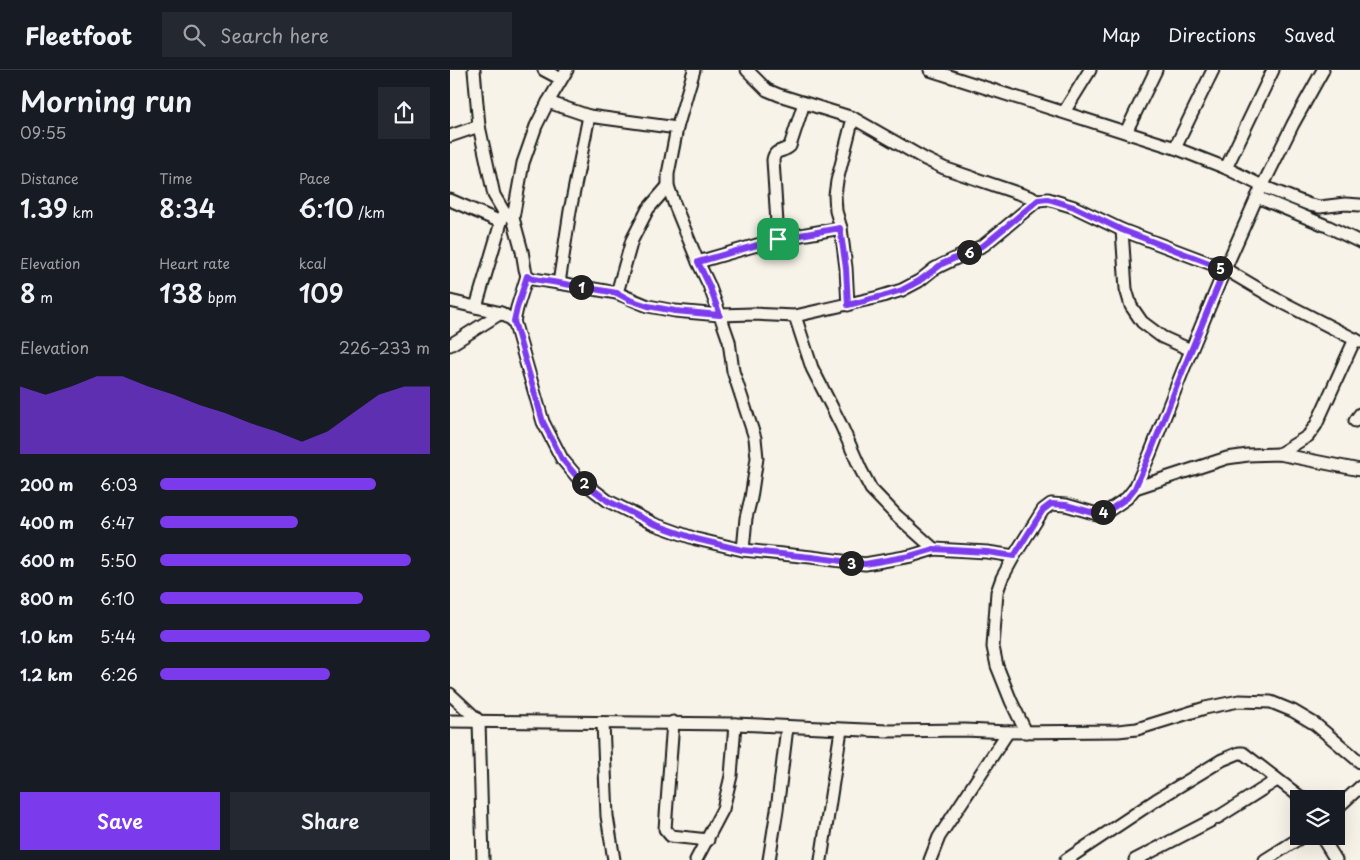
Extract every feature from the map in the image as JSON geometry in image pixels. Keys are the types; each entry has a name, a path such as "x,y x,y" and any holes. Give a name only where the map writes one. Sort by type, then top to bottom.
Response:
{"street":[{"path":"474,70 479,126 494,195 506,217 527,276 514,321 543,422 562,459 578,478 608,501 654,524 696,539 742,550 865,564 910,556 934,549 987,552 1014,556"},
{"path":"476,307 536,126 564,74 544,70"},
{"path":"694,70 677,128 668,174 668,186 709,285 729,341 733,371 755,438 757,458 742,550"},
{"path":"747,70 767,90 804,104 853,118 944,168 1038,200 1048,199 1074,207 1122,230 1225,269 1274,298 1357,340 1316,425 1308,436 1279,454"},
{"path":"930,70 960,74 1064,112 1175,148 1310,205 1320,207 1345,204 1360,205"},
{"path":"1064,112 1090,70"},
{"path":"1126,132 1156,70"},
{"path":"1175,148 1213,70"},
{"path":"1226,168 1274,70"},
{"path":"1026,732 997,666 993,647 997,592 1002,578 1043,510 1051,504 1066,505 1097,514 1108,511 1127,498 1135,488 1191,350 1257,197 1293,124 1323,70"},
{"path":"548,102 589,116 677,128"},
{"path":"778,239 772,160 777,152 790,146 804,104"},
{"path":"559,283 570,211 589,116"},
{"path":"848,305 846,268 835,195 853,118"},
{"path":"450,136 479,126"},
{"path":"617,293 632,240 648,209 668,186"},
{"path":"1257,197 1360,242"},
{"path":"450,200 506,217"},
{"path":"527,276 533,279 617,293 648,306 675,311 720,315 795,316 848,305 902,290 919,281 942,264 984,245 1038,200"},
{"path":"698,262 778,239 840,228"},
{"path":"1122,230 1126,289 1131,306 1142,322 1162,337 1191,350"},
{"path":"450,301 501,313 514,321"},
{"path":"450,345 501,313"},
{"path":"795,316 812,368 871,489 896,515 934,549"},
{"path":"1135,488 1227,458 1248,455 1279,454 1360,470"},
{"path":"450,694 479,721 483,860"},
{"path":"450,720 674,722 887,731 1118,731 1137,729 1205,708 1239,700 1271,702 1293,711 1315,724 1360,762"},
{"path":"603,722 607,816 614,860"},
{"path":"674,722 665,829 671,836 708,840"},
{"path":"696,860 708,840 722,809 731,776 735,724"},
{"path":"769,860 787,726"},
{"path":"821,860 841,730"},
{"path":"930,860 939,837 1008,732"},
{"path":"1066,860 1156,800 1222,760 1240,753 1291,790"},
{"path":"1135,860 1220,816 1277,780"},
{"path":"1345,801 1360,787"},
{"path":"1265,860 1290,844"},
{"path":"1327,845 1336,860"}],"route":[{"path":"1048,199 1074,207 1122,230 1225,269 1150,454 1135,488 1127,498 1108,511 1097,514 1066,505 1051,504 1043,510 1014,556 987,552 934,549 892,560 865,564 742,550 696,539 654,524 608,501 578,478 562,459 543,422 514,321 527,276 533,279 617,293 648,306 675,311 720,315 698,262 778,239 840,228 846,268 848,305 902,290 919,281 942,264 984,245 1038,200 1048,199"}]}
